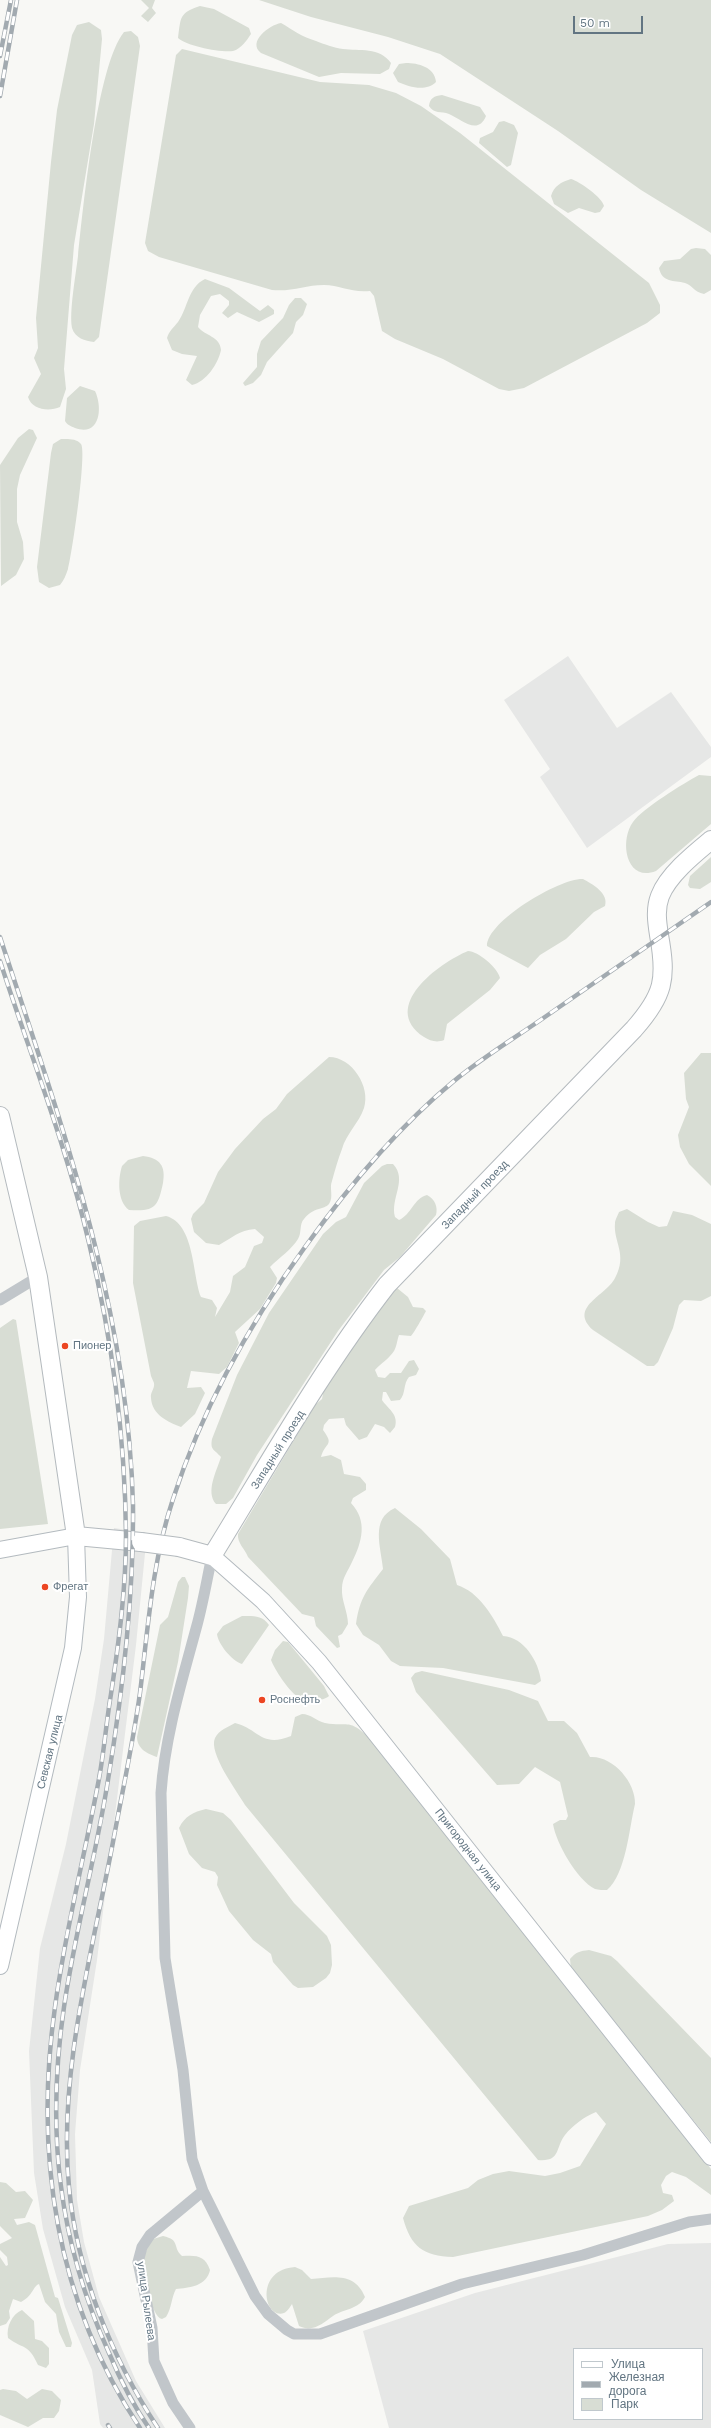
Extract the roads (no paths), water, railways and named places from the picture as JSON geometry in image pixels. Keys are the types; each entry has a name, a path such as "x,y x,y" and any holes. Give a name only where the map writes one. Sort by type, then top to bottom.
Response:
{"main road":[{"name":"Западный проезд","path":"212,1556 359,1320 387,1285 634,1029 653,1006 659,996 664,977 657,922 660,896 671,879 711,840"},
{"path":"0,1116 38,1277 76,1536"},
{"path":"0,1550 76,1536 179,1547 212,1556"},
{"name":"Севская улица","path":"0,1966 73,1648 78,1597 76,1536"},
{"name":"Пригородная улица","path":"212,1556 263,1601 319,1662 711,2157"}],"street":[{"path":"0,1300 38,1277"},
{"path":"212,1556 198,1624 168,1731 161,1793 165,1958 183,2070 192,2159 202,2191 255,2296 268,2314 287,2330 303,2334 320,2334 462,2284 584,2254 689,2222 711,2220"},
{"name":"улица Рылеева","path":"190,2428 172,2403 154,2361 152,2328 138,2262 142,2247 150,2235 202,2191"}],"railway":[{"path":"0,56 11,0"},
{"path":"0,96 17,0"},
{"path":"158,2428 141,2401 111,2343 88,2282 73,2219 69,2187 67,2144 68,2101 79,2014 134,1730 155,1571 166,1523 185,1465 198,1432 229,1368 265,1306 338,1202 393,1138 433,1099 475,1064 711,902"},
{"path":"0,937 46,1076 88,1216 105,1287 119,1358 128,1431 133,1505 133,1539 132,1574 123,1677 98,1837 74,1950 64,2007 56,2097 57,2141 61,2184 68,2226 78,2269 92,2311 113,2363 132,2401 149,2428"},
{"path":"0,961 59,1136 80,1207 97,1279 111,1351 120,1425 126,1535 122,1614 100,1773 59,1979 49,2062 48,2118 51,2172 58,2226 71,2278 88,2330 111,2380 140,2428"}],"place":[{"name":"Пионер","path":"65,1346"},
{"name":"Фрегат","path":"45,1587"},
{"name":"Роснефть","path":"262,1700"}]}
